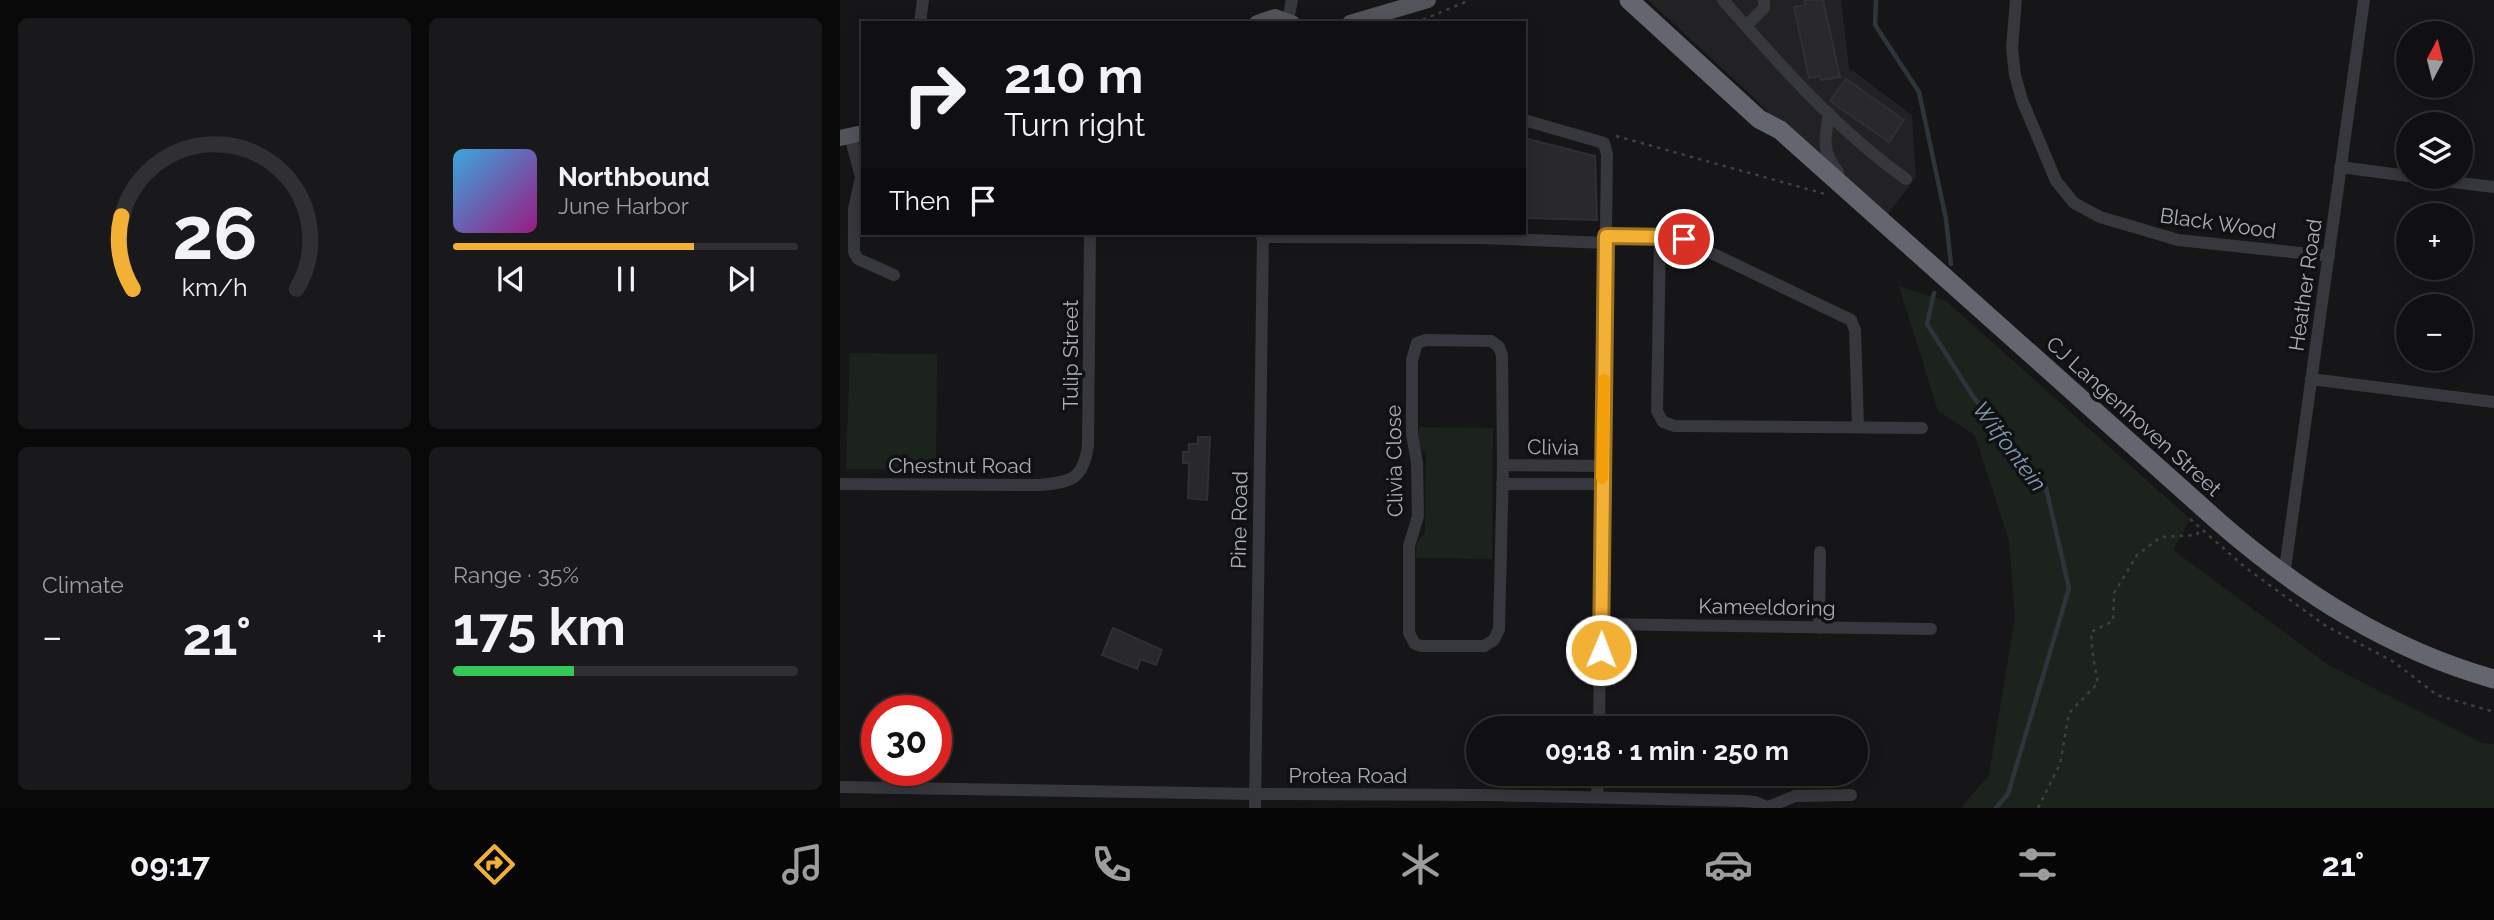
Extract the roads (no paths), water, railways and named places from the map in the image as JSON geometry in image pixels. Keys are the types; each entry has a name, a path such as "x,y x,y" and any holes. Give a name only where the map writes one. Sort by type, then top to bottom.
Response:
{"highway":[{"path":"1620,0 1649,9"},
{"name":"CJ Langenhoven Street","path":"1629,0 1649,9 1750,94 1768,111 1780,130 2220,523 2284,576 2348,617 2412,650 2494,679"}],"main road":[{"path":"1357,21 1428,0"},
{"path":"1263,21 1275,17 1287,21"}],"street":[{"path":"920,21 923,0"},
{"path":"1290,21 1292,0"},
{"path":"1723,0 1859,143 1906,179"},
{"path":"1746,26 1764,8 1764,0"},
{"name":"Black Wood","path":"2016,0 2012,48 2015,75 2022,100 2056,181 2074,203 2100,217 2178,240 2329,257"},
{"name":"Heather Road","path":"2284,576 2364,0"},
{"path":"1829,113 1827,159 1873,213"},
{"path":"1526,121 1604,143 1607,163 1599,716"},
{"path":"851,136 861,177 854,209 854,252 858,259 894,275"},
{"path":"2340,167 2396,174"},
{"path":"2473,184 2494,187"},
{"name":"Tulip Street","path":"1078,475 1085,465 1088,446 1090,235"},
{"path":"1263,235 1684,239 1851,320 1855,330 1858,427"},
{"name":"Pine Road","path":"1255,808 1263,235"},
{"path":"1660,237 1657,411 1663,422 1675,426 1922,428"},
{"name":"Clivia Close","path":"1486,340 1499,347 1502,355 1502,484 1497,635 1490,645 1484,646 1415,644 1409,633 1409,546 1418,516 1417,463 1412,433 1412,360 1417,343 1486,340"},
{"path":"2311,379 2494,402"},
{"name":"Clivia","path":"1503,466 1603,467"},
{"name":"Chestnut Road","path":"840,484 1040,485 1058,483 1078,475"},
{"name":"Clivia","path":"1502,484 1602,484"},
{"path":"1819,628 1820,552"},
{"name":"Kameeldoring","path":"1601,624 1931,629"},
{"path":"1597,786 1597,797"},
{"name":"Protea Road","path":"840,787 1255,794 1487,802 1597,797 1744,801 1755,802 1768,808 1795,796 1851,795"}],"waterway":[{"name":"Witfontein","path":"1876,0 1875,25 1919,92 1946,219 1951,264"},
{"name":"Witfontein","path":"1934,293 1927,324 1974,398 2046,488 2069,588 2008,794 1996,808"}]}
